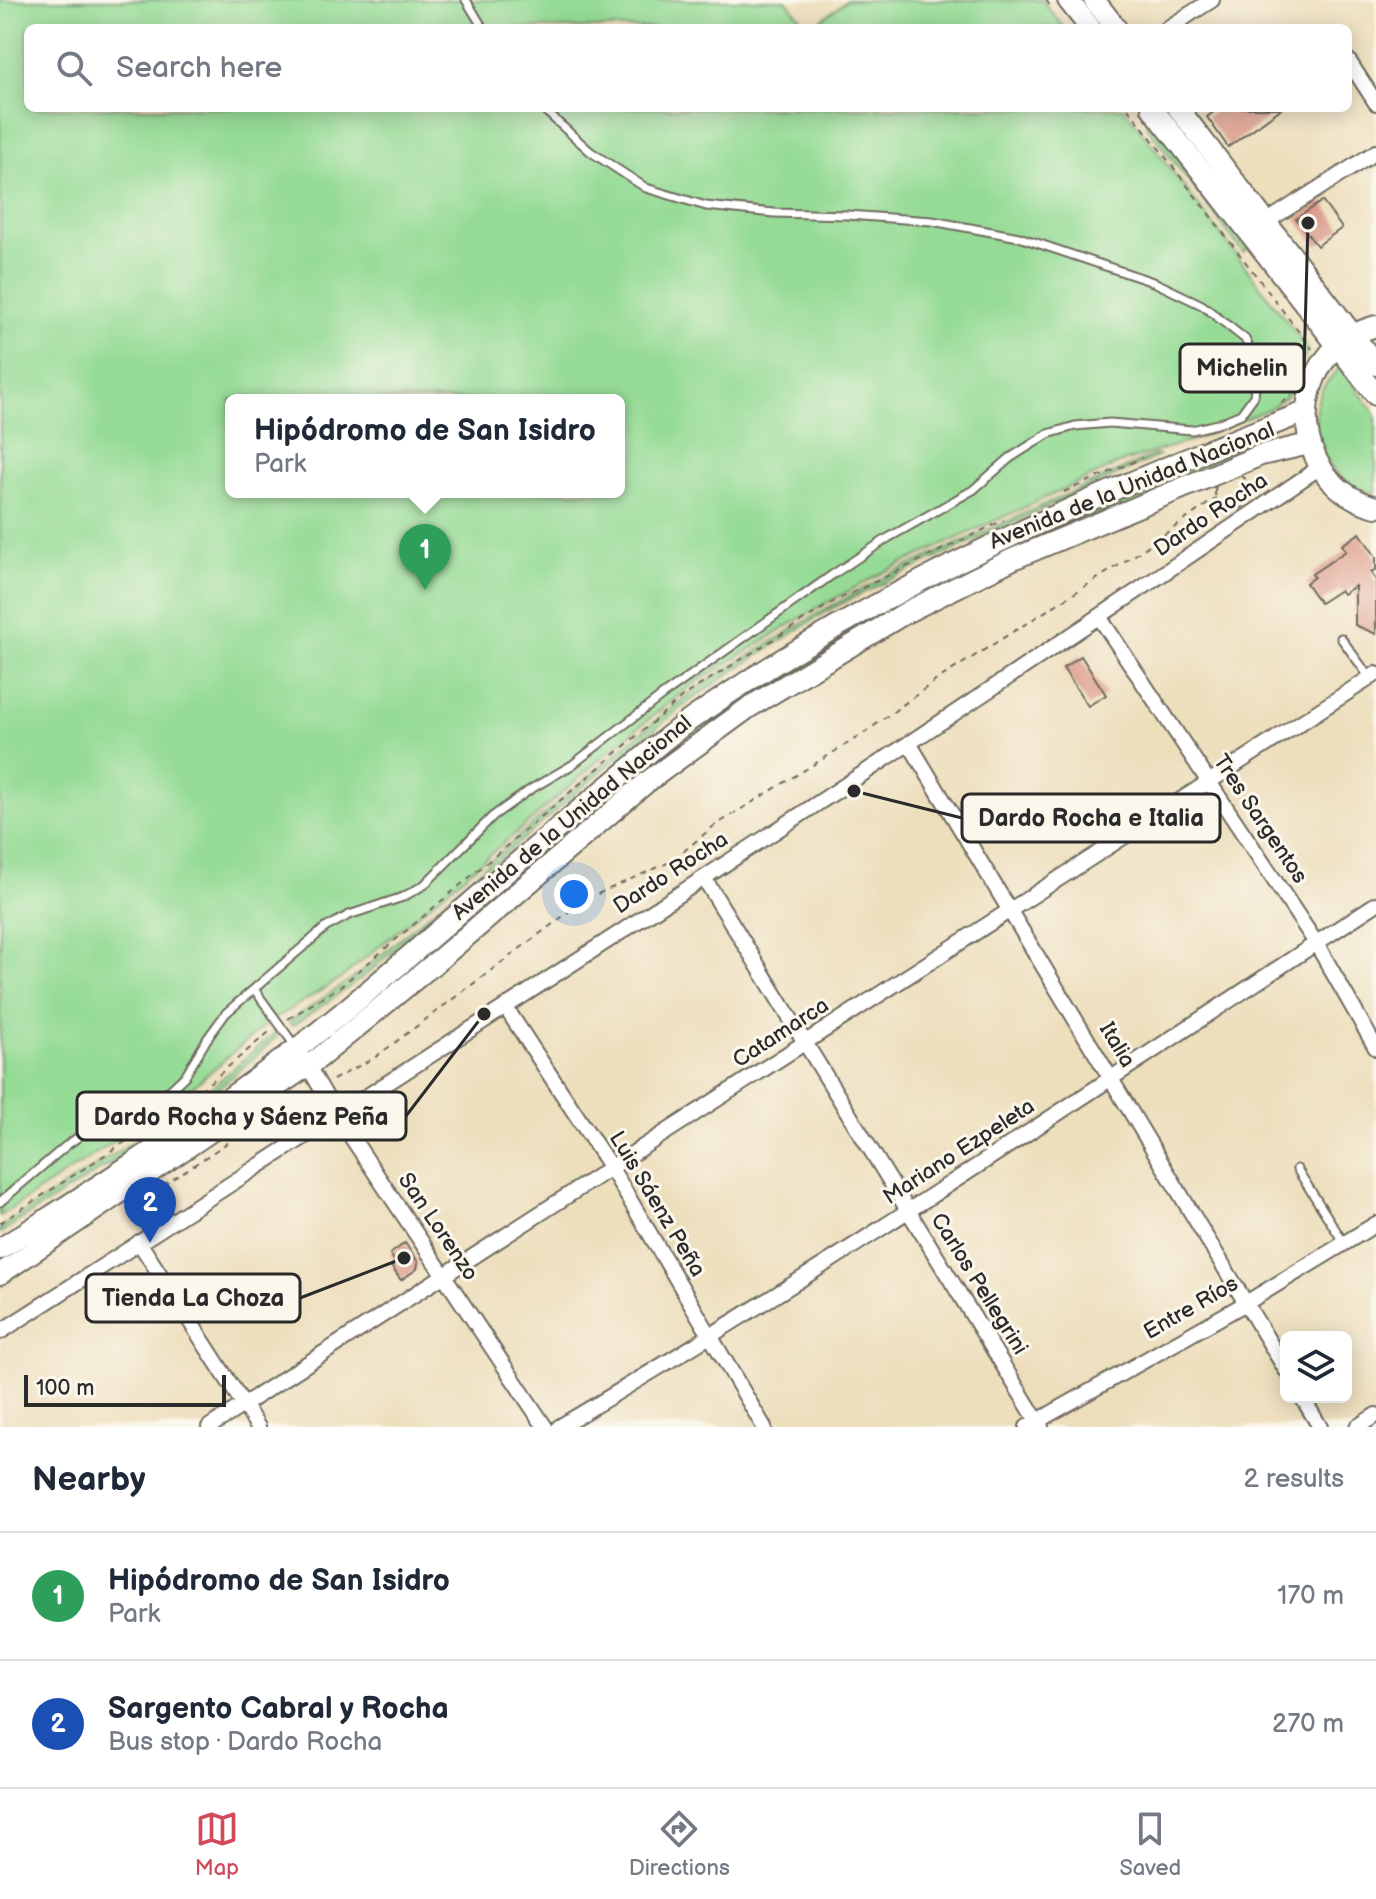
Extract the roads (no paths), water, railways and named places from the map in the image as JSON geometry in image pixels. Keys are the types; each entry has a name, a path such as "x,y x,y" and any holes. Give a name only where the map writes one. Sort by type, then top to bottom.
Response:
{"main road":[{"path":"1068,0 1087,24"},
{"path":"1094,0 1113,24"},
{"path":"1157,112 1195,146 1266,222 1346,340 1376,395"},
{"path":"1180,112 1195,146 1346,340 1376,365"},
{"path":"1376,326 1346,340 1321,364 1311,383 1305,412 1309,444 1320,467 1332,483 1348,496 1376,507"},
{"name":"Avenida de la Unidad Nacional","path":"0,1249 227,1099 302,1057 559,826 685,723 740,686 897,591 1005,538 1082,502 1305,412"},
{"name":"Avenida de la Unidad Nacional","path":"0,1274 441,958 647,782 760,701 895,619 1013,559 1237,464 1279,449 1309,444"}],"street":[{"path":"1174,24 1212,0"},
{"path":"1352,66 1376,103"},
{"path":"1266,222 1376,152"},
{"name":"Dardo Rocha","path":"0,1332 336,1114 506,1008 1100,618 1320,467"},
{"name":"Tres Sargentos","path":"1100,618 1316,943 1376,1048"},
{"name":"Catamarca","path":"209,1427 1373,676"},
{"name":"Italia","path":"909,743 1280,1360"},
{"name":"Carlos Pellegrini","path":"704,878 909,1211 1035,1425"},
{"name":"Mariano Ezpeleta","path":"559,1427 711,1338 1112,1080 1376,904"},
{"name":"Luis Sáenz Peña","path":"506,1008 611,1168 764,1427"},
{"name":"San Lorenzo","path":"302,1057 336,1114 545,1427"},
{"name":"Entre Ríos","path":"1035,1425 1376,1224"},
{"path":"139,1242 258,1427"},
{"path":"1306,1403 1320,1427"},
{"path":"1357,1427 1376,1415"}],"lane":[{"path":"466,0 481,24"},
{"path":"0,1202 67,1145 108,1116 170,1090 185,1076 226,1013 325,928 349,915 403,897 424,885 493,816 572,765 663,695 832,575 888,538 973,490 1010,458 1048,434 1075,426 1110,423 1192,430 1217,424 1241,414 1254,396 1257,365 1245,339 1202,305 1156,283 1019,237 932,221 774,213 706,206 646,188 591,152 546,112"},
{"path":"1257,365 1311,383"},
{"path":"1341,638 1373,676"},
{"path":"254,989 302,1057"},
{"path":"1297,1169 1344,1243"}],"place":[{"name":"Michelin","path":"1308,223"},
{"name":"Hipódromo de San Isidro","path":"425,590"},
{"name":"Dardo Rocha e Italia","path":"854,791"},
{"name":"Dardo Rocha y Sáenz Peña","path":"484,1014"},
{"name":"Sargento Cabral y Rocha","path":"150,1243"},
{"name":"Tienda La Choza","path":"404,1258"}]}
